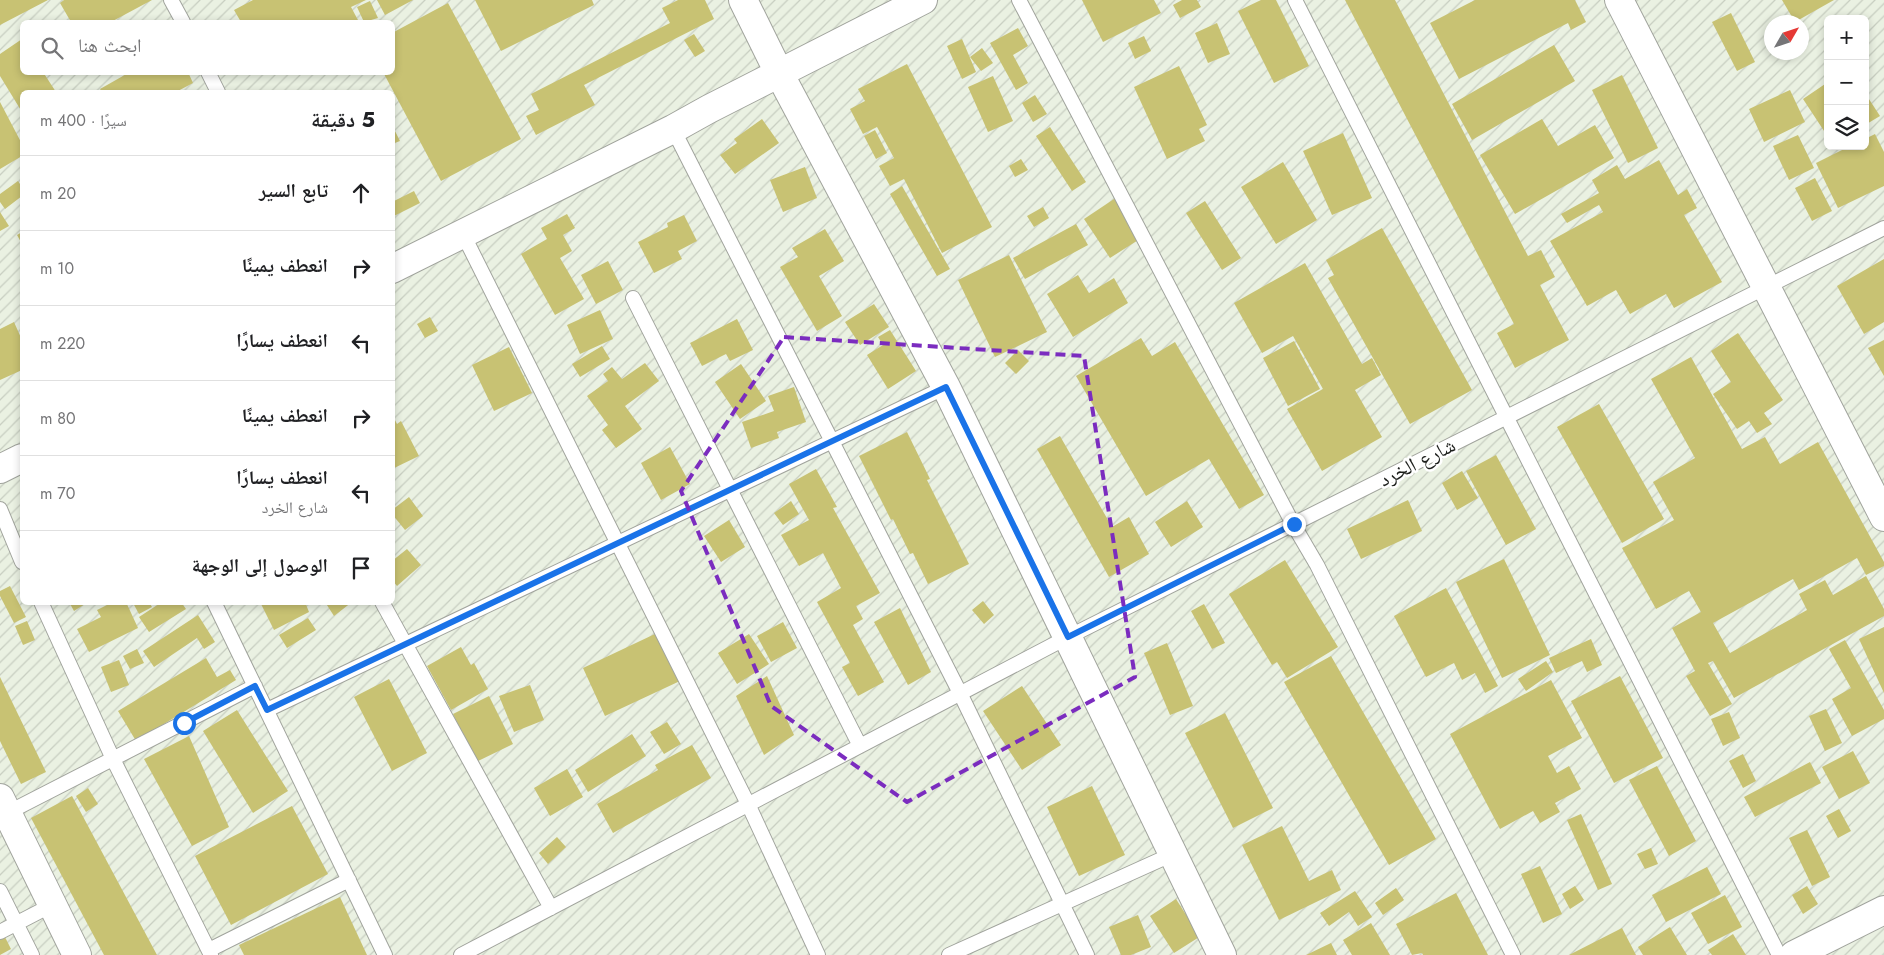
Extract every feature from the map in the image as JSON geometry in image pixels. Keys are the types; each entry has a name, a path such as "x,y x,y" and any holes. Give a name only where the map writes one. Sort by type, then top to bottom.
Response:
{"street":[{"path":"743,0 779,73 946,387 1222,955"},
{"path":"395,268 673,129 923,0"},
{"path":"1619,0 1884,516"},
{"path":"0,469 20,459"},
{"path":"4,806 77,955"},
{"path":"1794,955 1884,910"}],"lane":[{"path":"172,0 182,20"},
{"path":"1019,0 1317,565 1512,955"},
{"path":"1295,0 1779,955"},
{"path":"210,75 217,90"},
{"path":"673,129 960,694 1087,955"},
{"name":"شارع الخرد","path":"461,955 1068,637 1884,228"},
{"path":"463,234 748,804 818,955"},
{"path":"633,298 860,746"},
{"path":"267,710 946,387"},
{"path":"0,509 20,553"},
{"path":"42,605 113,759 210,952 349,880"},
{"path":"215,605 385,955"},
{"path":"384,605 551,908"},
{"path":"4,806 113,759 255,686"},
{"path":"949,955 970,951 1062,905 1174,854"},
{"path":"0,891 32,955"},
{"path":"0,932 52,906"}],"highlighted area":[{"path":"784,337 1084,356 1135,677 907,802 771,706 681,491"}],"shaded area":[{"path":"0,0 1884,0 1884,955 0,955"}],"building":[{"path":"0,0 48,0 0,25"},
{"path":"64,0 152,0 115,20 70,20 60,3"},
{"path":"253,0 366,0 351,7 358,20 240,20 234,10"},
{"path":"377,0 413,0 385,15"},
{"path":"475,0 592,0 594,5 501,51"},
{"path":"678,0 705,0 714,19 584,85 595,105 536,135 526,116 539,110 531,94 670,23 662,8"},
{"path":"1082,0 1154,0 1161,13 1103,42"},
{"path":"1182,0 1197,0 1201,7 1180,18 1173,5"},
{"path":"1261,0 1276,0 1309,66 1274,83 1238,11"},
{"path":"1345,0 1395,0 1528,256 1541,250 1555,277 1540,285 1569,340 1515,368 1497,333 1514,324"},
{"path":"1475,0 1575,0 1586,22 1571,30 1568,23 1459,79 1430,23"},
{"path":"1782,0 1834,0 1807,15 1791,15"},
{"path":"370,1 378,18 363,20 357,7"},
{"path":"448,3 521,139 441,181 395,95 395,90 393,90 385,75 395,75 395,31"},
{"path":"1731,13 1755,62 1737,71 1712,22"},
{"path":"1217,23 1230,54 1208,63 1195,33"},
{"path":"1018,28 1028,46 1013,55 1028,83 1016,90 990,43"},
{"path":"694,34 705,51 695,57 684,40"},
{"path":"1144,36 1151,51 1135,59 1128,43"},
{"path":"962,39 976,72 962,79 947,46"},
{"path":"20,40 20,75 45,75 55,90 20,90 20,109 0,76 0,54"},
{"path":"1554,45 1575,81 1472,140 1452,104"},
{"path":"982,48 993,63 981,71 970,57"},
{"path":"907,64 992,227 942,253 904,179 890,186 879,166 894,158 877,127 863,134 850,109 865,101 858,89"},
{"path":"1179,66 1207,125 1199,129 1205,141 1167,159 1134,87"},
{"path":"125,75 189,75 193,83 180,90 100,89"},
{"path":"1622,75 1658,148 1628,163 1592,90"},
{"path":"993,76 1013,121 988,132 968,87"},
{"path":"1824,85 1824,131 1803,99"},
{"path":"1790,90 1805,122 1764,142 1749,109"},
{"path":"1035,95 1047,114 1033,122 1022,103"},
{"path":"1869,99 1880,116 1869,123"},
{"path":"0,102 20,140 20,157 0,169"},
{"path":"762,119 779,143 735,174 720,155 737,143 734,139"},
{"path":"1542,119 1558,146 1595,125 1614,158 1515,214 1480,155"},
{"path":"1050,127 1086,182 1072,191 1036,136"},
{"path":"875,130 887,153 876,159 864,136"},
{"path":"395,131 400,141 395,143"},
{"path":"1343,133 1372,198 1332,215 1303,151"},
{"path":"1875,134 1884,152 1884,186 1838,208 1816,163 1842,150 1869,150 1869,137"},
{"path":"1798,135 1814,168 1789,180 1773,146"},
{"path":"1021,159 1028,170 1015,177 1009,166"},
{"path":"1659,160 1678,195 1687,189 1697,208 1684,215 1722,282 1674,308 1666,294 1630,314 1616,290 1587,306 1550,241 1603,212 1599,205 1567,223 1561,214 1599,193 1592,180 1617,165 1625,179"},
{"path":"1283,162 1317,220 1276,244 1241,187"},
{"path":"805,167 817,198 783,212 770,180"},
{"path":"1815,178 1832,211 1812,221 1795,188"},
{"path":"18,181 20,184 20,198 5,209 0,202 0,194"},
{"path":"902,186 950,269 937,276 890,194"},
{"path":"414,191 420,203 395,216 395,200"},
{"path":"1117,197 1143,237 1110,258 1084,219"},
{"path":"1205,201 1241,258 1222,270 1186,213"},
{"path":"1043,207 1049,218 1034,227 1027,216"},
{"path":"0,212 9,226 0,231"},
{"path":"567,214 575,228 563,235 572,251 560,258 584,299 555,315 521,254 547,239 541,228"},
{"path":"684,215 697,241 678,251 682,259 654,273 638,242 668,227 667,223"},
{"path":"1076,224 1088,245 1025,279 1013,258"},
{"path":"1382,228 1472,390 1410,424 1328,278 1334,275 1326,260"},
{"path":"825,229 844,261 819,276 842,316 817,331 780,267 798,257 792,248"},
{"path":"1009,255 1047,332 995,357 958,280"},
{"path":"1884,259 1884,322 1864,334 1837,286"},
{"path":"608,261 623,290 596,304 581,275"},
{"path":"1305,263 1362,364 1372,358 1381,375 1355,390 1382,437 1322,471 1287,409 1323,389 1293,336 1262,353 1234,303"},
{"path":"1078,275 1089,293 1114,278 1128,303 1073,337 1047,294"},
{"path":"874,304 889,327 860,345 845,322"},
{"path":"600,310 613,339 580,354 567,325"},
{"path":"430,317 438,331 425,338 417,324"},
{"path":"737,319 753,350 730,361 726,354 702,366 690,343"},
{"path":"14,322 20,336 20,371 0,380 0,329"},
{"path":"890,330 916,371 888,389 867,355 883,345 878,337"},
{"path":"1738,333 1783,400 1764,413 1772,424 1757,433 1749,421 1737,429 1713,394 1731,382 1711,351"},
{"path":"1141,338 1152,356 1175,342 1264,495 1239,509 1209,459 1146,496 1076,376"},
{"path":"1884,340 1884,376 1868,348"},
{"path":"1294,341 1320,389 1288,406 1263,358"},
{"path":"602,346 610,359 580,377 572,364"},
{"path":"509,347 532,393 494,411 472,365"},
{"path":"1018,350 1029,361 1016,374 1005,363"},
{"path":"1691,357 1742,449 1765,437 1780,464 1818,442 1884,562 1884,566 1866,575 1857,558 1799,590 1793,579 1713,623 1730,653 1807,610 1799,594 1825,580 1833,595 1866,576 1884,609 1884,616 1734,698 1713,661 1708,663 1732,704 1710,716 1686,676 1695,671 1672,628 1701,612 1689,591 1656,609 1622,548 1674,520 1653,482 1695,458 1651,379"},
{"path":"645,363 659,381 625,406 642,429 616,448 602,430 608,425 587,396 608,381 603,374 612,367 622,379"},
{"path":"741,364 766,401 740,419 715,382"},
{"path":"794,387 806,422 777,432 779,438 751,448 742,422 774,411 768,396"},
{"path":"1599,404 1664,519 1622,543 1557,427"},
{"path":"395,420 397,424 401,421 419,456 395,468"},
{"path":"907,432 930,479 927,480 969,564 928,584 913,553 910,554 893,519 891,520 859,456"},
{"path":"1060,436 1112,527 1129,517 1149,554 1109,577 1037,449"},
{"path":"670,447 690,484 661,500 641,463"},
{"path":"1496,455 1536,529 1506,545 1466,471"},
{"path":"816,469 837,507 833,508 880,593 856,606 863,619 853,625 884,682 858,696 842,667 850,663 817,602 841,588 823,553 799,566 781,535 809,520 789,484"},
{"path":"1462,471 1478,498 1457,510 1442,483"},
{"path":"409,497 423,516 405,530 395,518 395,508"},
{"path":"1408,500 1422,531 1361,559 1347,529"},
{"path":"791,501 799,514 783,525 774,513"},
{"path":"1187,501 1203,527 1171,547 1155,522"},
{"path":"729,520 745,547 721,562 704,536"},
{"path":"407,549 421,565 397,586 395,584 395,559"},
{"path":"1504,559 1550,655 1502,678 1456,582"},
{"path":"1285,560 1338,647 1287,678 1277,662 1272,665 1229,594"},
{"path":"10,586 26,617 14,623 0,596 0,591"},
{"path":"1446,588 1498,686 1485,693 1475,673 1462,680 1454,663 1426,677 1394,616"},
{"path":"983,601 994,615 984,624 972,610"},
{"path":"1204,604 1225,643 1212,649 1191,611"},
{"path":"71,605 83,605 74,611"},
{"path":"107,605 127,605 138,628 89,652 77,629 101,617 97,610"},
{"path":"134,605 151,605 152,607 139,614"},
{"path":"157,605 183,605 186,609 149,632 139,617"},
{"path":"262,605 306,605 309,612 274,630"},
{"path":"327,605 348,605 334,616"},
{"path":"900,608 931,672 908,685 874,622"},
{"path":"198,615 215,642 204,649 197,638 154,667 143,651"},
{"path":"308,618 316,630 287,648 279,635"},
{"path":"27,621 35,640 23,645 15,626"},
{"path":"783,622 797,648 771,662 757,636"},
{"path":"1884,627 1884,693 1859,639"},
{"path":"657,633 680,681 605,716 583,668"},
{"path":"749,634 769,664 737,684 718,653"},
{"path":"1591,639 1602,665 1587,672 1582,661 1556,673 1549,658"},
{"path":"1845,640 1884,710 1884,719 1852,736 1832,699 1851,688 1829,649"},
{"path":"1167,643 1193,706 1170,715 1144,653"},
{"path":"461,647 471,665 474,663 488,689 451,710 427,666"},
{"path":"137,649 144,663 130,669 123,656"},
{"path":"1331,656 1436,839 1389,865 1284,682"},
{"path":"206,658 217,677 230,670 236,680 136,741 118,711"},
{"path":"119,660 129,685 111,692 101,667"},
{"path":"1546,661 1553,672 1526,691 1518,679"},
{"path":"767,676 794,735 764,755 736,696"},
{"path":"1620,676 1663,758 1614,783 1571,701"},
{"path":"0,677 46,772 21,784 0,741"},
{"path":"389,679 427,753 392,771 354,697"},
{"path":"1551,680 1582,738 1548,756 1557,773 1569,766 1581,789 1555,803 1560,812 1540,823 1533,811 1500,829 1450,734"},
{"path":"530,685 544,720 514,732 499,696"},
{"path":"1022,686 1061,745 1022,770 983,711"},
{"path":"489,696 513,744 476,762 453,714"},
{"path":"1826,709 1842,743 1825,751 1809,716"},
{"path":"237,710 288,791 253,813 203,731"},
{"path":"1729,712 1740,738 1723,746 1711,719"},
{"path":"1225,713 1273,808 1233,828 1185,733"},
{"path":"667,722 681,744 664,754 650,732"},
{"path":"632,734 646,756 588,792 575,770"},
{"path":"189,736 229,827 192,846 144,759"},
{"path":"692,745 711,778 613,833 597,804 658,770 655,765"},
{"path":"1853,751 1870,783 1839,799 1822,767"},
{"path":"1743,754 1756,781 1743,788 1729,761"},
{"path":"1810,762 1821,783 1755,817 1744,797"},
{"path":"1657,766 1696,841 1669,856 1629,780"},
{"path":"567,769 583,797 550,816 534,788"},
{"path":"1092,786 1125,855 1079,876 1047,807"},
{"path":"88,788 98,804 86,812 76,796"},
{"path":"72,796 157,955 104,955 31,818"},
{"path":"292,806 328,874 231,925 195,856"},
{"path":"1839,809 1851,831 1838,838 1826,816"},
{"path":"1581,814 1612,884 1598,890 1567,820"},
{"path":"1282,826 1309,881 1332,870 1341,890 1279,920 1242,845"},
{"path":"1807,830 1830,877 1812,886 1789,838"},
{"path":"557,837 566,847 548,864 539,853"},
{"path":"1651,848 1658,864 1645,869 1637,854"},
{"path":"1540,866 1562,914 1543,923 1521,874"},
{"path":"1707,867 1721,894 1666,922 1652,895"},
{"path":"1575,886 1584,900 1570,909 1562,894"},
{"path":"1807,886 1818,904 1803,914 1792,895"},
{"path":"1396,888 1404,900 1383,915 1375,903"},
{"path":"1355,891 1372,917 1358,926 1349,912 1329,926 1320,913"},
{"path":"1456,893 1488,955 1423,955 1422,953 1412,955 1396,924"},
{"path":"1725,895 1742,927 1708,944 1691,913"},
{"path":"340,897 367,955 244,955 239,945"},
{"path":"1176,899 1190,921 1194,918 1204,934 1174,953 1150,916"},
{"path":"1138,915 1151,947 1131,955 1121,955 1109,927"},
{"path":"1371,923 1390,955 1352,955 1343,940"},
{"path":"1670,927 1687,955 1643,955 1638,947"},
{"path":"1622,928 1636,955 1569,955"},
{"path":"1733,934 1746,955 1712,955 1708,950"},
{"path":"5,937 11,949 0,955 0,940"},
{"path":"1331,943 1337,955 1306,955"}],"route":[{"path":"184,723 255,686 267,710 946,387 1068,637 1294,524"}]}
